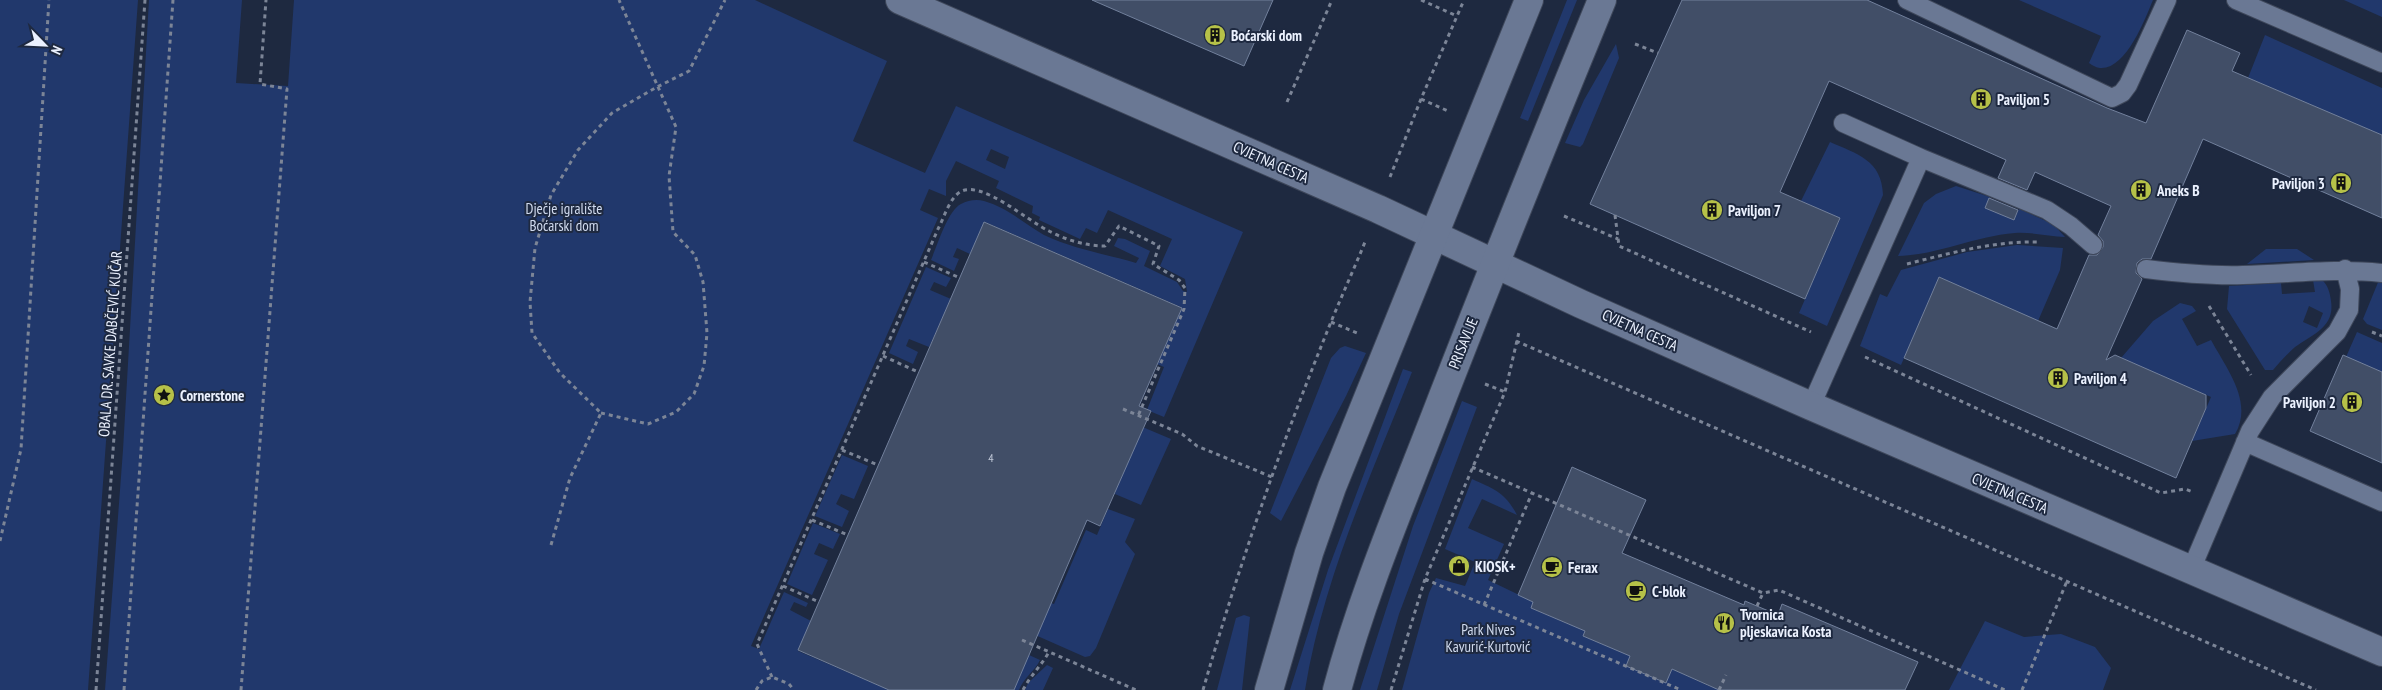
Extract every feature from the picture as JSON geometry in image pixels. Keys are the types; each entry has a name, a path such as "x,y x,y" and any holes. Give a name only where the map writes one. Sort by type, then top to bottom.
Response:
{"street":[{"name":"CVJETNA CESTA","path":"900,0 1434,235 1811,406 2382,652"},
{"path":"1269,690 1309,553 1332,487 1529,0"},
{"name":"PRISAVLJE","path":"1337,690 1359,617 1390,532 1495,263 1602,0"}],"lane":[{"path":"1907,0 2112,98 2122,93 2128,85 2167,0"},
{"path":"2236,0 2382,63"},
{"path":"1843,123 1921,158 2047,210 2071,226 2089,242"},
{"path":"1811,406 1921,158"},
{"path":"2146,269 2242,275 2345,269 2382,273"},
{"path":"2191,570 2246,442 2268,404 2337,332 2349,310 2350,289 2345,269"},
{"path":"2246,442 2382,502"}],"path":[{"path":"0,541 21,450 49,0"},
{"name":"OBALA DR. SAVKE DABČEVIĆ KUČAR","path":"96,690 145,0"},
{"path":"124,690 173,0"},
{"path":"241,690 287,89 260,84 266,0"},
{"path":"619,0 657,87 676,127 669,176 673,232 695,255 703,282 707,333 704,366 694,394 676,412 648,424 601,413 560,373 532,333 530,302 535,248 551,195 578,150 612,112 657,87 689,71 725,0"},
{"path":"1286,102 1332,0"},
{"path":"1421,0 1457,16"},
{"path":"1390,178 1421,99 1464,0"},
{"path":"1636,44 1658,53"},
{"path":"1421,99 1453,113"},
{"path":"794,690 789,684 772,677 757,644 924,262 953,198 961,191 973,190 992,196 1049,232 1091,246 1104,246 1118,226 1159,246 1153,264 1179,280 1185,288 1184,309 1138,416"},
{"path":"1615,215 1619,246 1838,344 2161,493 2185,489 2219,502"},
{"path":"1564,216 1618,239"},
{"path":"1203,690 1230,597 1272,477 1331,322 1368,234"},
{"path":"1870,273 1971,248 2013,242 2089,242"},
{"path":"924,262 960,278"},
{"path":"2189,273 2268,404"},
{"path":"1331,322 1362,335"},
{"path":"1391,690 1424,579 1505,392 1519,332"},
{"path":"1516,341 2316,690"},
{"path":"883,356 918,372"},
{"path":"1123,409 1182,434 1197,446 1272,477"},
{"path":"551,545 570,478 601,413"},
{"path":"842,450 878,465"},
{"path":"1472,467 1763,593 1779,590 2005,690"},
{"path":"1484,605 1532,493"},
{"path":"812,520 848,535"},
{"path":"1424,579 1681,690"},
{"path":"2022,690 2067,582"},
{"path":"783,586 819,602"},
{"path":"1757,606 1763,593"},
{"path":"1022,640 1136,690"},
{"path":"1023,690 1028,678 1041,666 1049,652"},
{"path":"1719,690 1726,675"},
{"path":"756,690 762,681 772,677"}],"green space":[{"path":"0,0 138,0 88,690 0,690"},
{"name":"Dječje igralište Boćarski dom","path":"149,0 242,0 236,83 288,86 294,0 755,0 887,61 853,141 925,173 956,106 1243,232 1164,417 1147,410 1164,367 1157,364 1181,307 985,222 970,254 957,248 953,257 959,259 954,271 931,260 943,229 952,213 961,204 972,200 984,201 1000,207 1055,240 1136,263 1139,258 1114,246 1118,238 1125,239 1150,251 1144,266 1177,282 1183,291 1187,292 1185,279 1160,266 1172,239 1108,210 1097,233 1086,228 1080,239 1039,220 1040,217 1032,213 1033,206 996,188 999,181 956,161 946,181 946,196 929,189 920,210 938,218 751,646 759,649 784,592 808,603 806,607 794,602 790,610 811,621 798,651 889,690 105,690 123,450","holes":["991,149 1009,157 1005,169 986,160"]},
{"path":"1567,0 1577,0 1528,121 1520,118"},
{"path":"2019,0 2153,0 2140,30 2126,52 2118,61 2100,68 2089,63 2101,36"},
{"path":"2344,0 2382,0 2382,17"},
{"path":"2265,35 2382,88 2382,135 2248,78"},
{"path":"1616,44 1619,58 1583,144 1580,147 1565,143 1584,100"},
{"path":"1830,142 1858,155 1873,166 1882,183 1883,195 1827,326 1799,313 1840,219 1801,201"},
{"path":"1956,186 1990,197 1985,208 2014,220 2019,209 2053,224 2065,237 2015,233 1913,255 1898,256 1924,203 1936,194"},
{"path":"2017,245 2063,248 2060,270 2038,321 1939,277 1901,365 1860,346 1880,294 1887,297 1901,270 1967,252"},
{"path":"2266,249 2297,249 2314,260 2247,264"},
{"path":"926,267 951,278 946,287 934,282 930,290 951,299 929,347 909,339 906,346 918,352 913,364 889,353"},
{"path":"2313,280 2322,280 2326,284 2331,301 2330,317 2326,324 2295,347 2273,370 2265,370 2227,309 2229,286 2281,283 2282,294 2315,292","holes":["2309,306 2323,313 2317,328 2303,322"]},
{"path":"2379,280 2382,280 2382,330 2367,324 2363,319"},
{"path":"2180,303 2192,306 2196,311 2182,319 2197,346 2211,340 2236,386 2241,410 2240,422 2235,434 2192,441 2211,397 2121,358 2153,321"},
{"path":"2357,332 2382,343 2382,372 2346,357"},
{"path":"1345,346 1366,353 1346,396 1281,521 1270,513 1331,358 1340,348"},
{"path":"1403,369 1412,372 1365,489 1336,568 1313,649 1305,690 1290,690 1328,570"},
{"path":"1462,401 1477,407 1399,614 1377,690 1360,690 1413,526"},
{"path":"1133,423 1171,439 1141,505 1115,494"},
{"path":"842,455 868,466 854,499 841,494 836,504 849,511 842,527 815,516"},
{"name":"Park Nives Kavurić-Kurtović","path":"1472,479 1503,496 1513,507 1517,515 1482,499 1468,528 1504,544 1488,580 1534,602 1531,608 1568,624 1587,627 1583,636 1618,651 1634,647 1626,666 1665,683 1672,669 1711,687 1736,690 1402,690 1429,593 1436,578 1465,586 1475,562 1445,549"},
{"path":"1108,509 1135,519 1125,542 1135,554 1096,648 1090,656 1085,657 1033,634 1048,602 1054,604 1086,530 1097,535"},
{"path":"813,523 840,534 833,549 819,543 814,554 828,560 812,595 787,584"},
{"path":"1244,615 1250,617 1242,690 1217,690 1236,618"},
{"path":"1985,621 2024,637 2061,634 2095,647 2111,668 2103,690 1949,690"},
{"path":"1018,650 1040,660 1019,690 1014,690 1021,672"},
{"path":"1047,665 1053,668 1043,690 1025,690 1028,683"}],"building":[{"name":"Boćarski dom","path":"1092,0 1273,0 1244,66"},
{"path":"1682,0 1867,0 2107,108 2146,123 2187,30 2240,53 2232,71 2382,135 2382,218 2203,139 2151,259 2142,259 2137,263 2136,273 2142,279 2106,360 2115,355 2206,395 2206,408 2176,478 1904,358 1939,277 2057,329 2089,255 2097,255 2103,247 2103,241 2098,235 2111,206 2035,172 2027,190 1998,178 2006,160 1829,81 1780,192 1840,218 1805,299 1590,204"},
{"path":"1989,198 2018,210 2014,220 1985,208"},
{"path":"984,222 1182,308 1139,406 1151,411 1100,526 1087,520 1014,690 889,690 798,650"},
{"name":"Paviljon 2","path":"2343,355 2382,372 2382,463 2310,431"},
{"path":"1572,467 1646,500 1622,553 1744,605 1745,601 1778,615 1782,604 1918,662 1905,690 1719,690 1672,669 1666,683 1626,666 1630,656 1583,636 1585,631 1531,608 1533,602 1518,595"}],"place":[{"name":"Boćarski dom","path":"1215,35"},
{"name":"Paviljon 5","path":"1981,99"},
{"name":"Paviljon 3","path":"2341,183"},
{"name":"Aneks B","path":"2141,190"},
{"name":"Paviljon 7","path":"1712,210"},
{"name":"Paviljon 4","path":"2058,378"},
{"name":"Cornerstone","path":"164,395"},
{"name":"Paviljon 2","path":"2352,402"},
{"name":"KIOSK+","path":"1459,566"},
{"name":"Ferax","path":"1552,567"},
{"name":"C-blok","path":"1636,591"},
{"name":"Tvornica pljeskavica Kosta","path":"1724,623"}]}
